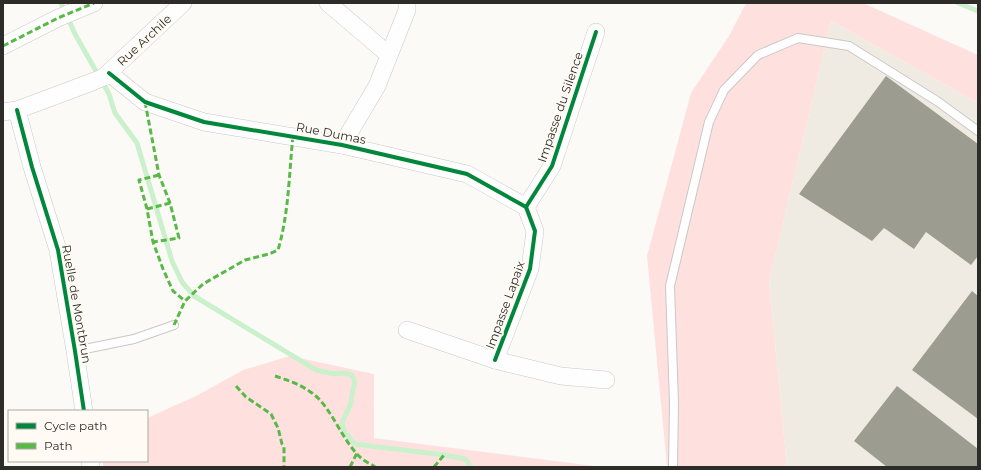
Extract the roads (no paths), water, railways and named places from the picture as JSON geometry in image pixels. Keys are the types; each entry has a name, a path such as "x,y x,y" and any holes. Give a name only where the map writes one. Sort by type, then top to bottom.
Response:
{"street":[{"path":"3,46 58,18 94,3"},
{"name":"Rue Archile","path":"10,111 102,77 183,3"},
{"path":"328,3 389,55"},
{"path":"342,145 377,86 407,10 406,3"},
{"name":"Impasse du Silence","path":"526,207 552,166 596,32"},
{"name":"Rue Dumas","path":"102,77 145,102 204,122 342,145 468,174 526,207"},
{"name":"Ruelle de Montbrun","path":"10,111 32,167 58,250 76,351 84,410"},
{"name":"Impasse Lapaix","path":"495,360 530,269 535,231 526,207"},
{"path":"407,330 495,360 561,376 606,380"}],"lane":[{"path":"673,467 674,403 670,286 709,122 724,90 758,55 798,38 849,46 937,101 978,131"},
{"path":"76,351 134,339 174,325"}],"waterway":[{"path":"61,3 75,34 109,94 115,113 137,143 172,261 182,282 194,296 316,370 335,374 345,373 352,375 355,382 351,403 342,423 344,431 355,444 465,459 471,467"},
{"path":"958,3 978,11"}]}
